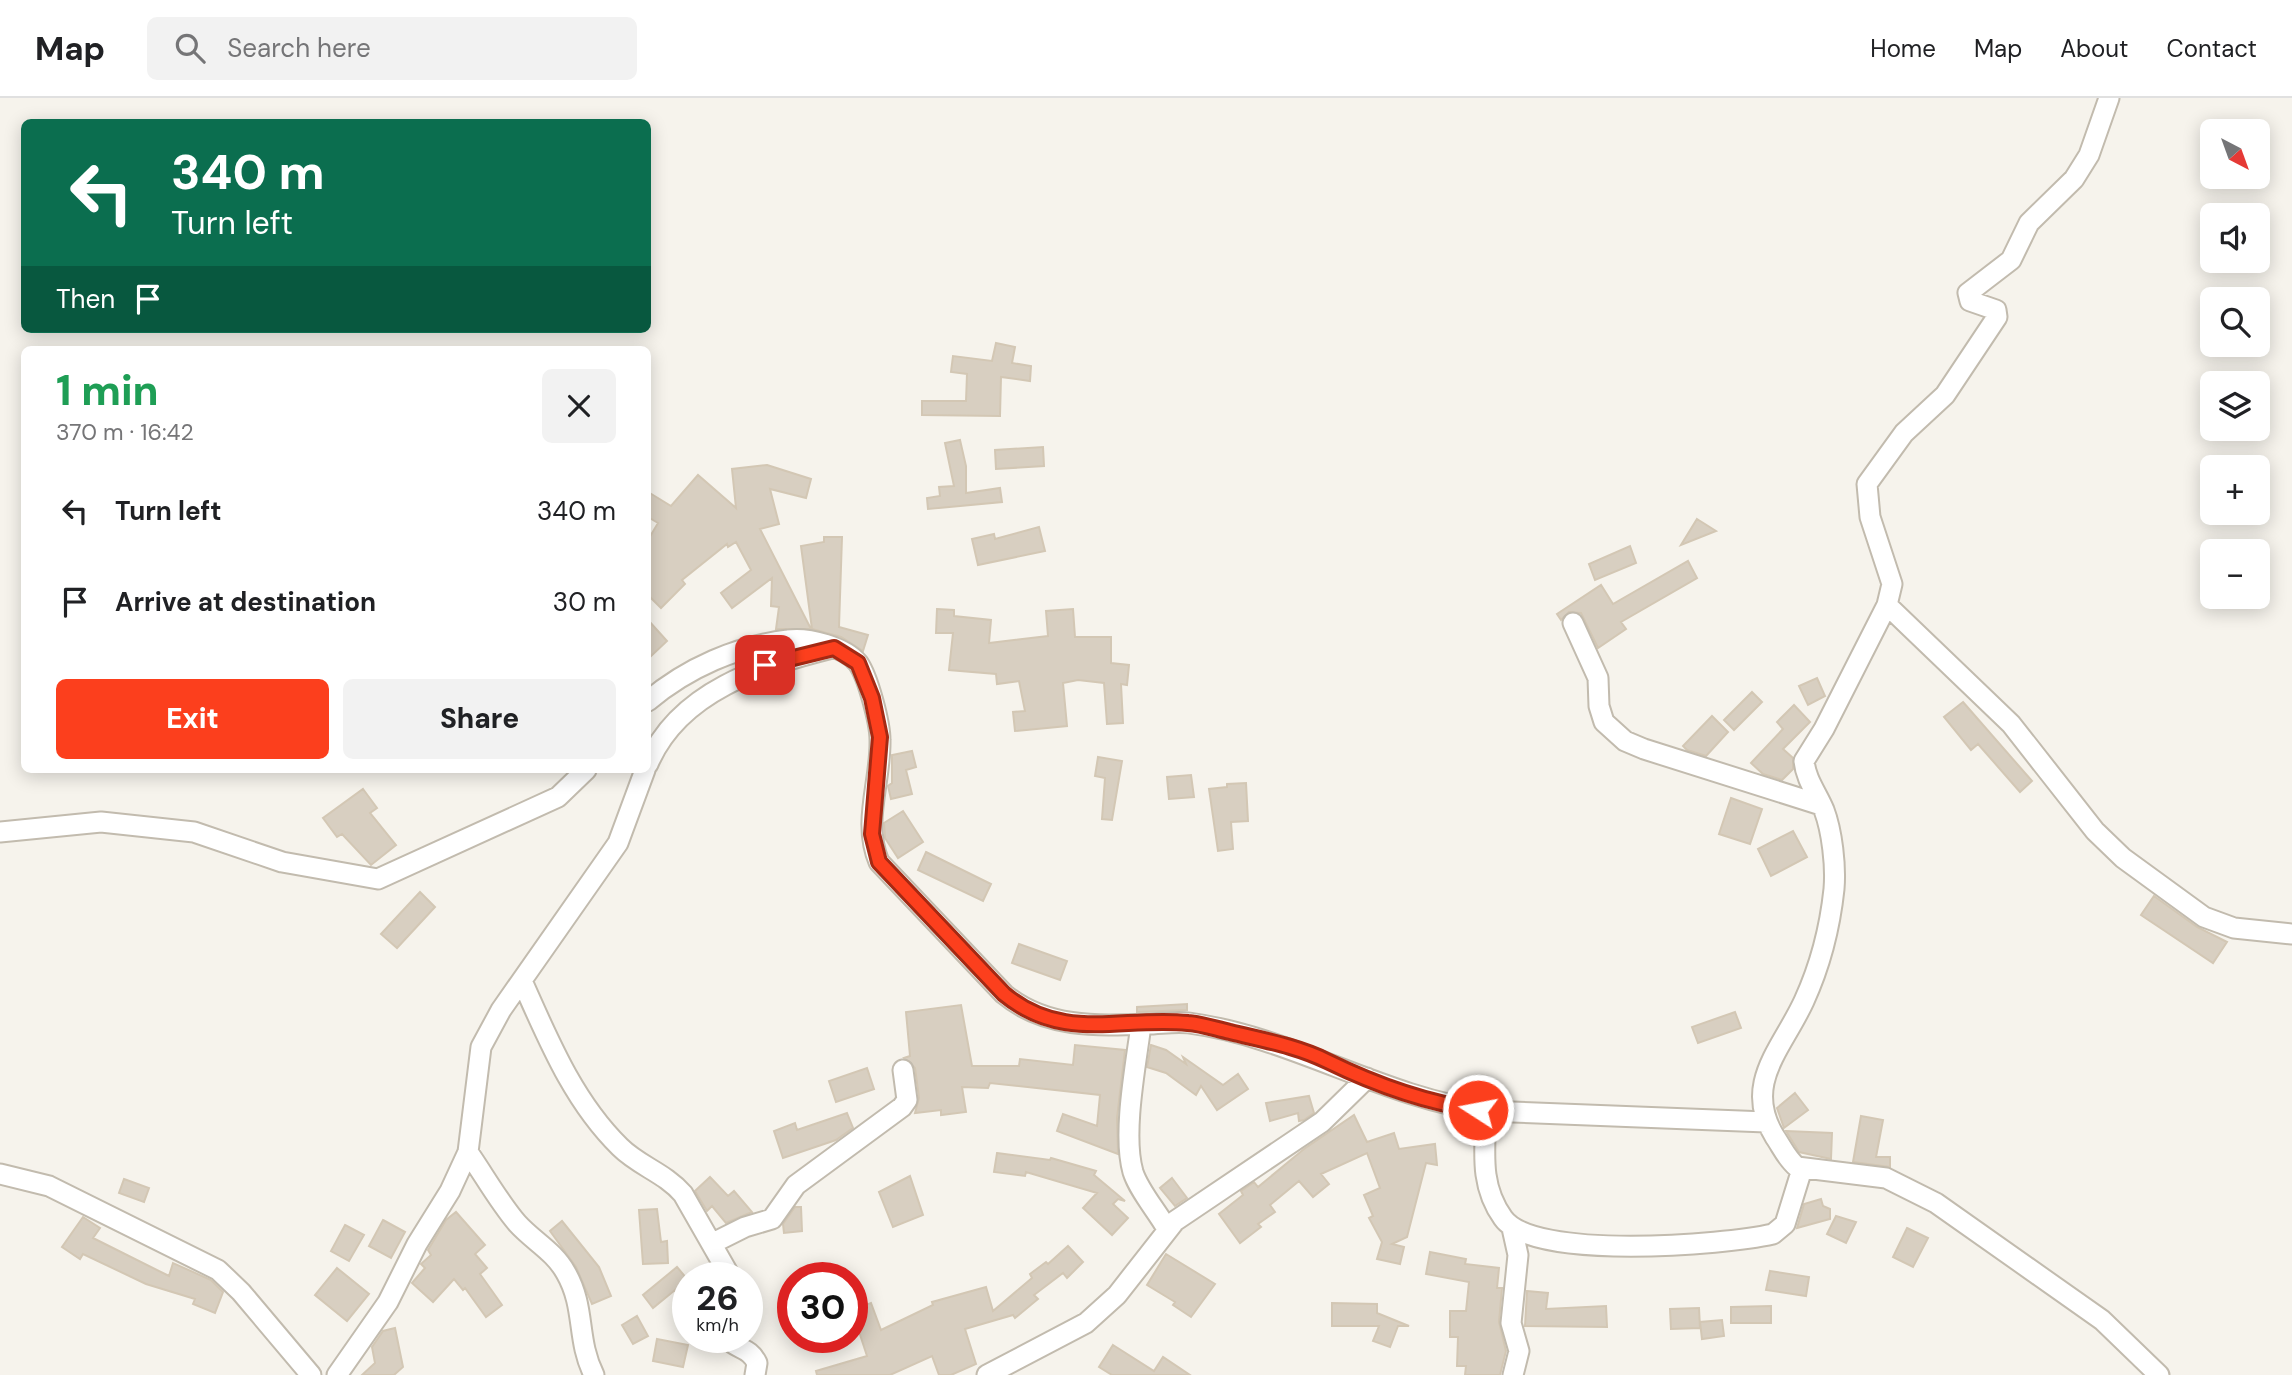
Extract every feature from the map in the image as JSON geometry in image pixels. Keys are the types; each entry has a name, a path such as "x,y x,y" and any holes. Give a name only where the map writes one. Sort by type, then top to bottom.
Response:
{"street":[{"path":"2109,98 2089,155 2068,185 2029,223 2011,260 1968,293 1970,301 1996,310 1997,317 1945,395 1904,433 1867,484 1870,517 1892,583 1887,605 1824,729 1804,761 1806,775 1821,804 1829,831 1834,885 1828,931 1804,1001 1766,1071 1761,1092 1766,1122 1793,1164 1802,1169 1886,1178 1936,1203 2102,1320 2159,1375"},
{"path":"1887,605 2011,724 2095,831 2123,858 2204,918 2234,928 2292,934"},
{"path":"1573,623 1598,678 1599,706 1604,722 1625,741 1644,750 1821,804"},
{"path":"651,698 663,688 715,659 760,643 797,639 834,648 858,663 872,698 880,737 872,834 879,862 891,878 1004,994 1026,1012 1051,1020 1188,1023 1252,1037 1453,1107 1486,1111 1766,1122"},
{"path":"651,756 656,744 677,721 725,685 765,665 834,648"},
{"path":"0,832 101,822 194,832 282,862 378,880 558,797 583,773"},
{"path":"337,1375 388,1302 416,1244 450,1191 468,1152 481,1047 501,1010 618,844 644,773"},
{"path":"522,981 562,1070 617,1144 636,1163 673,1182 723,1262"},
{"path":"1141,1024 1133,1087 1130,1149 1133,1174 1167,1228"},
{"path":"713,1243 745,1227 772,1219 796,1185 902,1107 907,1100 903,1070"},
{"path":"987,1375 1086,1323 1117,1294 1167,1228 1322,1122 1367,1078"},
{"path":"1486,1111 1484,1178 1490,1195 1511,1228 1518,1255 1511,1323 1518,1351 1513,1375"},
{"path":"468,1152 518,1224 543,1244 566,1272 582,1314 582,1345 594,1375"},
{"path":"1511,1228 1608,1247 1765,1236 1777,1232 1785,1224 1802,1169"},
{"path":"0,1174 49,1186 218,1270 241,1292 311,1375"},
{"path":"751,1353 757,1363 755,1375"}],"building":[{"path":"996,343 1015,347 1012,363 1031,366 1030,381 1001,377 1000,416 922,415 922,401 966,401 967,374 951,372 953,356 992,361"},
{"path":"960,440 966,466 966,493 1000,488 1002,502 928,509 927,498 940,496 939,487 954,486 945,443"},
{"path":"1043,447 1044,466 996,469 995,450"},
{"path":"767,465 811,479 806,498 770,489 779,524 760,529 811,629 776,629 779,607 771,606 772,578 732,608 721,593 751,570 736,542 728,547 727,544 682,580 685,584 661,608 651,598 651,535 658,523 651,519 651,494 671,506 698,475 736,508 732,469"},
{"path":"1697,519 1716,531 1681,545"},
{"path":"1039,527 1045,551 978,565 972,539 994,534 995,539"},
{"path":"824,537 842,537 839,627 868,635 863,651 841,637 812,629 801,546 824,542"},
{"path":"1630,546 1636,563 1595,580 1589,564"},
{"path":"1688,561 1697,578 1621,622 1626,629 1598,648 1581,613 1569,612 1561,620 1557,614 1601,585 1613,604"},
{"path":"937,609 954,610 954,616 991,620 989,643 1048,636 1046,611 1073,609 1075,637 1111,637 1111,663 1129,665 1127,685 1121,684 1123,723 1107,724 1104,683 1078,680 1063,683 1067,726 1015,731 1013,712 1025,711 1019,681 997,684 996,674 949,670 953,633 936,633"},
{"path":"651,623 667,641 651,656"},
{"path":"1817,678 1825,696 1808,705 1799,686"},
{"path":"1752,692 1762,702 1734,730 1724,720"},
{"path":"1963,702 2032,781 2020,792 1978,744 1971,750 1944,717"},
{"path":"1794,705 1810,722 1783,749 1793,758 1793,769 1782,780 1763,774 1751,763 1783,729 1777,722"},
{"path":"1712,716 1728,732 1706,756 1687,750 1683,746"},
{"path":"912,751 916,767 906,770 912,794 891,799 888,786 892,783 892,755"},
{"path":"1098,757 1122,761 1112,820 1102,819 1105,778 1095,776"},
{"path":"1191,775 1194,797 1169,799 1167,777"},
{"path":"1246,783 1248,821 1231,822 1233,849 1218,851 1209,789"},
{"path":"363,789 377,808 370,813 396,845 371,865 342,834 337,837 323,818"},
{"path":"1731,798 1762,809 1750,844 1719,834"},
{"path":"903,811 923,842 898,858 885,838 884,823"},
{"path":"1793,831 1807,857 1771,876 1758,849"},
{"path":"926,852 991,884 983,901 918,870"},
{"path":"420,892 435,907 397,948 381,934"},
{"path":"2154,896 2197,927 2227,942 2213,963 2141,915"},
{"path":"1019,944 1067,961 1060,980 1012,963"},
{"path":"1187,1004 1187,1010 1137,1012 1137,1007"},
{"path":"961,1005 972,1066 1019,1066 1020,1059 1073,1065 1075,1045 1125,1050 1117,1118 1118,1154 1057,1131 1063,1114 1097,1126 1100,1095 990,1083 988,1088 962,1087 966,1112 941,1115 941,1110 915,1113 919,1098 915,1068 904,1058 910,1056 906,1012"},
{"path":"1735,1012 1741,1028 1698,1043 1692,1027"},
{"path":"1151,1045 1166,1050 1186,1064 1183,1057 1223,1085 1238,1074 1248,1089 1217,1110 1201,1086 1196,1095 1166,1073 1147,1067"},
{"path":"867,1068 874,1089 836,1102 829,1081"},
{"path":"1795,1093 1808,1110 1784,1128 1777,1108"},
{"path":"1309,1096 1314,1113 1304,1120 1299,1121 1298,1113 1270,1121 1266,1103"},
{"path":"847,1113 853,1128 836,1140 783,1158 774,1131 795,1123 797,1130"},
{"path":"1354,1115 1367,1142 1394,1133 1399,1149 1435,1144 1437,1165 1426,1163 1407,1237 1392,1244 1404,1247 1400,1264 1377,1259 1382,1242 1369,1218 1373,1216 1364,1195 1380,1188 1367,1153 1321,1174 1329,1184 1313,1197 1299,1181 1270,1205 1275,1212 1258,1224 1261,1227 1240,1243 1219,1214 1243,1195 1241,1191 1254,1182 1258,1187 1304,1149"},
{"path":"1861,1116 1883,1120 1876,1157 1890,1157 1890,1167 1853,1162"},
{"path":"1786,1131 1832,1133 1831,1159 1799,1152"},
{"path":"997,1153 1051,1158 1096,1171 1094,1175 1125,1201 1118,1199 1113,1204 1128,1218 1112,1235 1083,1208 1097,1193 1026,1172 1025,1176 994,1172"},
{"path":"910,1176 923,1215 893,1227 879,1192"},
{"path":"710,1177 728,1196 734,1191 752,1212 726,1223 712,1206 707,1211 695,1191"},
{"path":"1172,1178 1187,1198 1175,1206 1160,1188"},
{"path":"124,1179 149,1188 144,1202 119,1193"},
{"path":"1821,1199 1823,1206 1830,1209 1830,1219 1797,1228 1804,1204"},
{"path":"795,1207 801,1207 802,1231 784,1233 783,1224"},
{"path":"657,1209 661,1242 667,1241 668,1263 643,1264 639,1210"},
{"path":"456,1212 485,1245 475,1254 487,1268 480,1274 502,1305 486,1317 465,1288 463,1290 454,1279 433,1302 412,1283 425,1268 421,1264 431,1255 428,1250 446,1220"},
{"path":"1836,1216 1856,1222 1846,1243 1827,1234"},
{"path":"83,1217 100,1228 93,1238 169,1276 173,1263 211,1280 223,1292 215,1313 193,1304 195,1299 146,1284 83,1254 80,1259 62,1247"},
{"path":"383,1220 405,1232 391,1258 369,1246"},
{"path":"562,1221 599,1267 611,1296 592,1304 576,1267 550,1231"},
{"path":"345,1225 364,1235 349,1261 331,1251"},
{"path":"1907,1228 1928,1238 1913,1267 1893,1257"},
{"path":"1068,1246 1083,1262 1067,1278 1063,1273 1034,1295 1038,1299 1015,1318 1013,1315 965,1329 976,1364 951,1375 939,1375 932,1356 890,1375 817,1375 816,1371 867,1356 868,1304 871,1303 881,1330 933,1305 932,1302 986,1287 993,1311 1032,1278 1030,1274 1046,1262 1048,1264"},
{"path":"1430,1252 1466,1259 1465,1264 1499,1268 1497,1288 1502,1288 1499,1322 1506,1351 1500,1375 1465,1375 1466,1366 1457,1366 1458,1337 1450,1337 1450,1311 1466,1311 1469,1282 1426,1274"},
{"path":"1166,1254 1215,1284 1191,1317 1173,1305 1175,1302 1147,1285"},
{"path":"337,1268 369,1294 347,1321 315,1295"},
{"path":"672,1271 672,1292 653,1308 643,1295"},
{"path":"1770,1271 1809,1277 1806,1296 1766,1290"},
{"path":"1527,1291 1548,1293 1546,1309 1606,1306 1607,1327 1525,1326"},
{"path":"1332,1303 1377,1304 1377,1313 1409,1326 1398,1326 1390,1347 1373,1341 1379,1326 1332,1326"},
{"path":"1771,1306 1771,1323 1731,1323 1731,1307"},
{"path":"1699,1308 1700,1328 1671,1329 1670,1309"},
{"path":"637,1316 648,1336 633,1344 622,1325"},
{"path":"1722,1320 1724,1336 1702,1339 1700,1322"},
{"path":"395,1328 403,1367 394,1375 362,1375 375,1363 372,1347 383,1331"},
{"path":"657,1339 672,1342 672,1353 686,1353 683,1367 653,1361"},
{"path":"1113,1345 1154,1371 1163,1357 1190,1375 1112,1375 1099,1367"}],"route":[{"path":"765,665 834,648 858,663 872,698 880,737 873,794 872,834 879,862 891,878 1004,994 1026,1012 1051,1020 1092,1024 1188,1023 1279,1044 1327,1061 1337,1068 1453,1107 1478,1110"}]}
